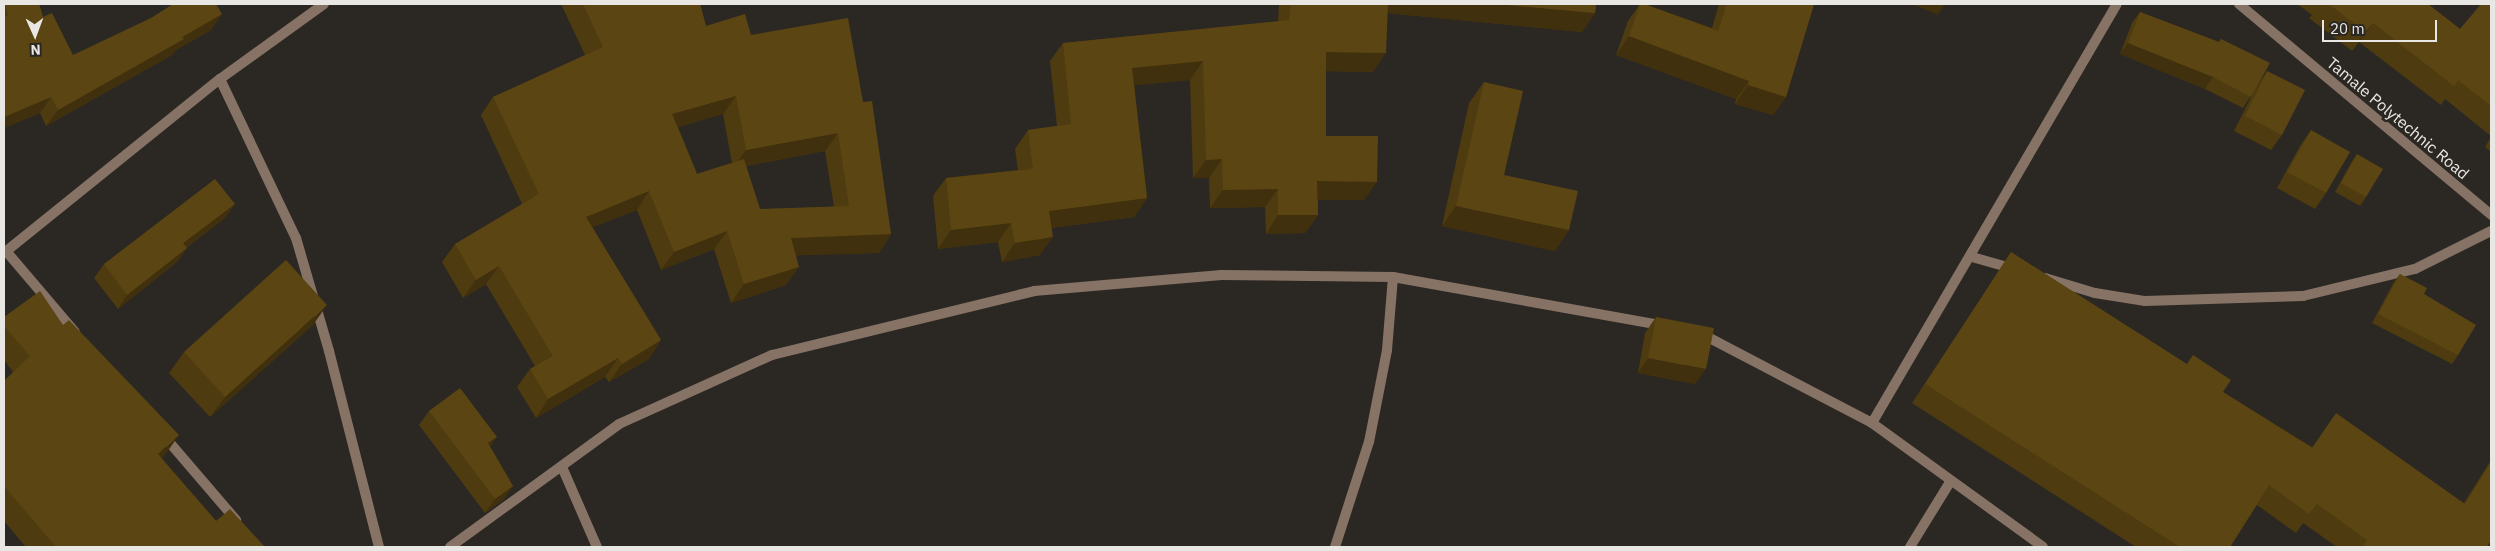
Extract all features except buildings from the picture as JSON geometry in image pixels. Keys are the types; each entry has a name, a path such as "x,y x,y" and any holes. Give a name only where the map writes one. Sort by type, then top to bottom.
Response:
{"street":[{"path":"84,342 5,252 220,78 324,4"},
{"path":"1872,423 1972,257 2117,4"},
{"name":"Tamale Polytechnic Road","path":"2239,4 2491,215"},
{"path":"220,78 296,238 329,351 379,547"},
{"path":"1972,257 2095,293 2145,301 2303,296 2415,269 2491,231"},
{"path":"450,547 619,424 772,356 1034,291 1221,275 1394,277 1672,328"},
{"path":"1335,547 1369,442 1387,350 1394,277"},
{"path":"1691,331 1700,333 1872,423 1950,482 2043,547"},
{"path":"155,426 246,532"},
{"path":"562,467 597,547"},
{"path":"1910,547 1950,482"}]}
